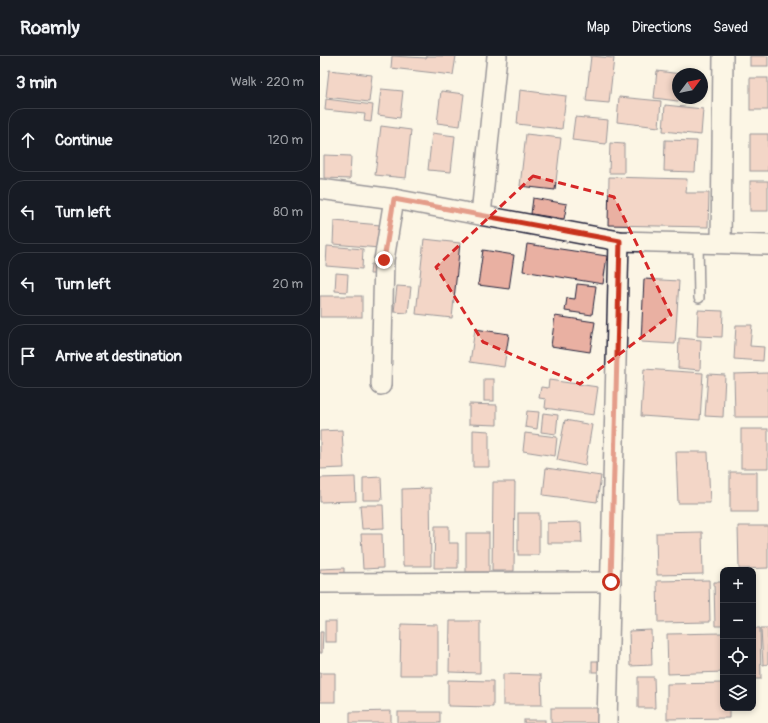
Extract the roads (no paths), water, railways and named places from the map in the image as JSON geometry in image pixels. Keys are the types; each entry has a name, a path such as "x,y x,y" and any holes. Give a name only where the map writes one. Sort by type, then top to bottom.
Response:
{"street":[{"path":"481,215 497,56"},
{"path":"721,243 723,56"},
{"path":"320,188 394,199 620,241 768,245"},
{"path":"381,385 384,260 394,199"},
{"path":"607,723 620,241"},
{"path":"320,583 611,582"}],"lane":[{"path":"698,242 700,298"}]}
